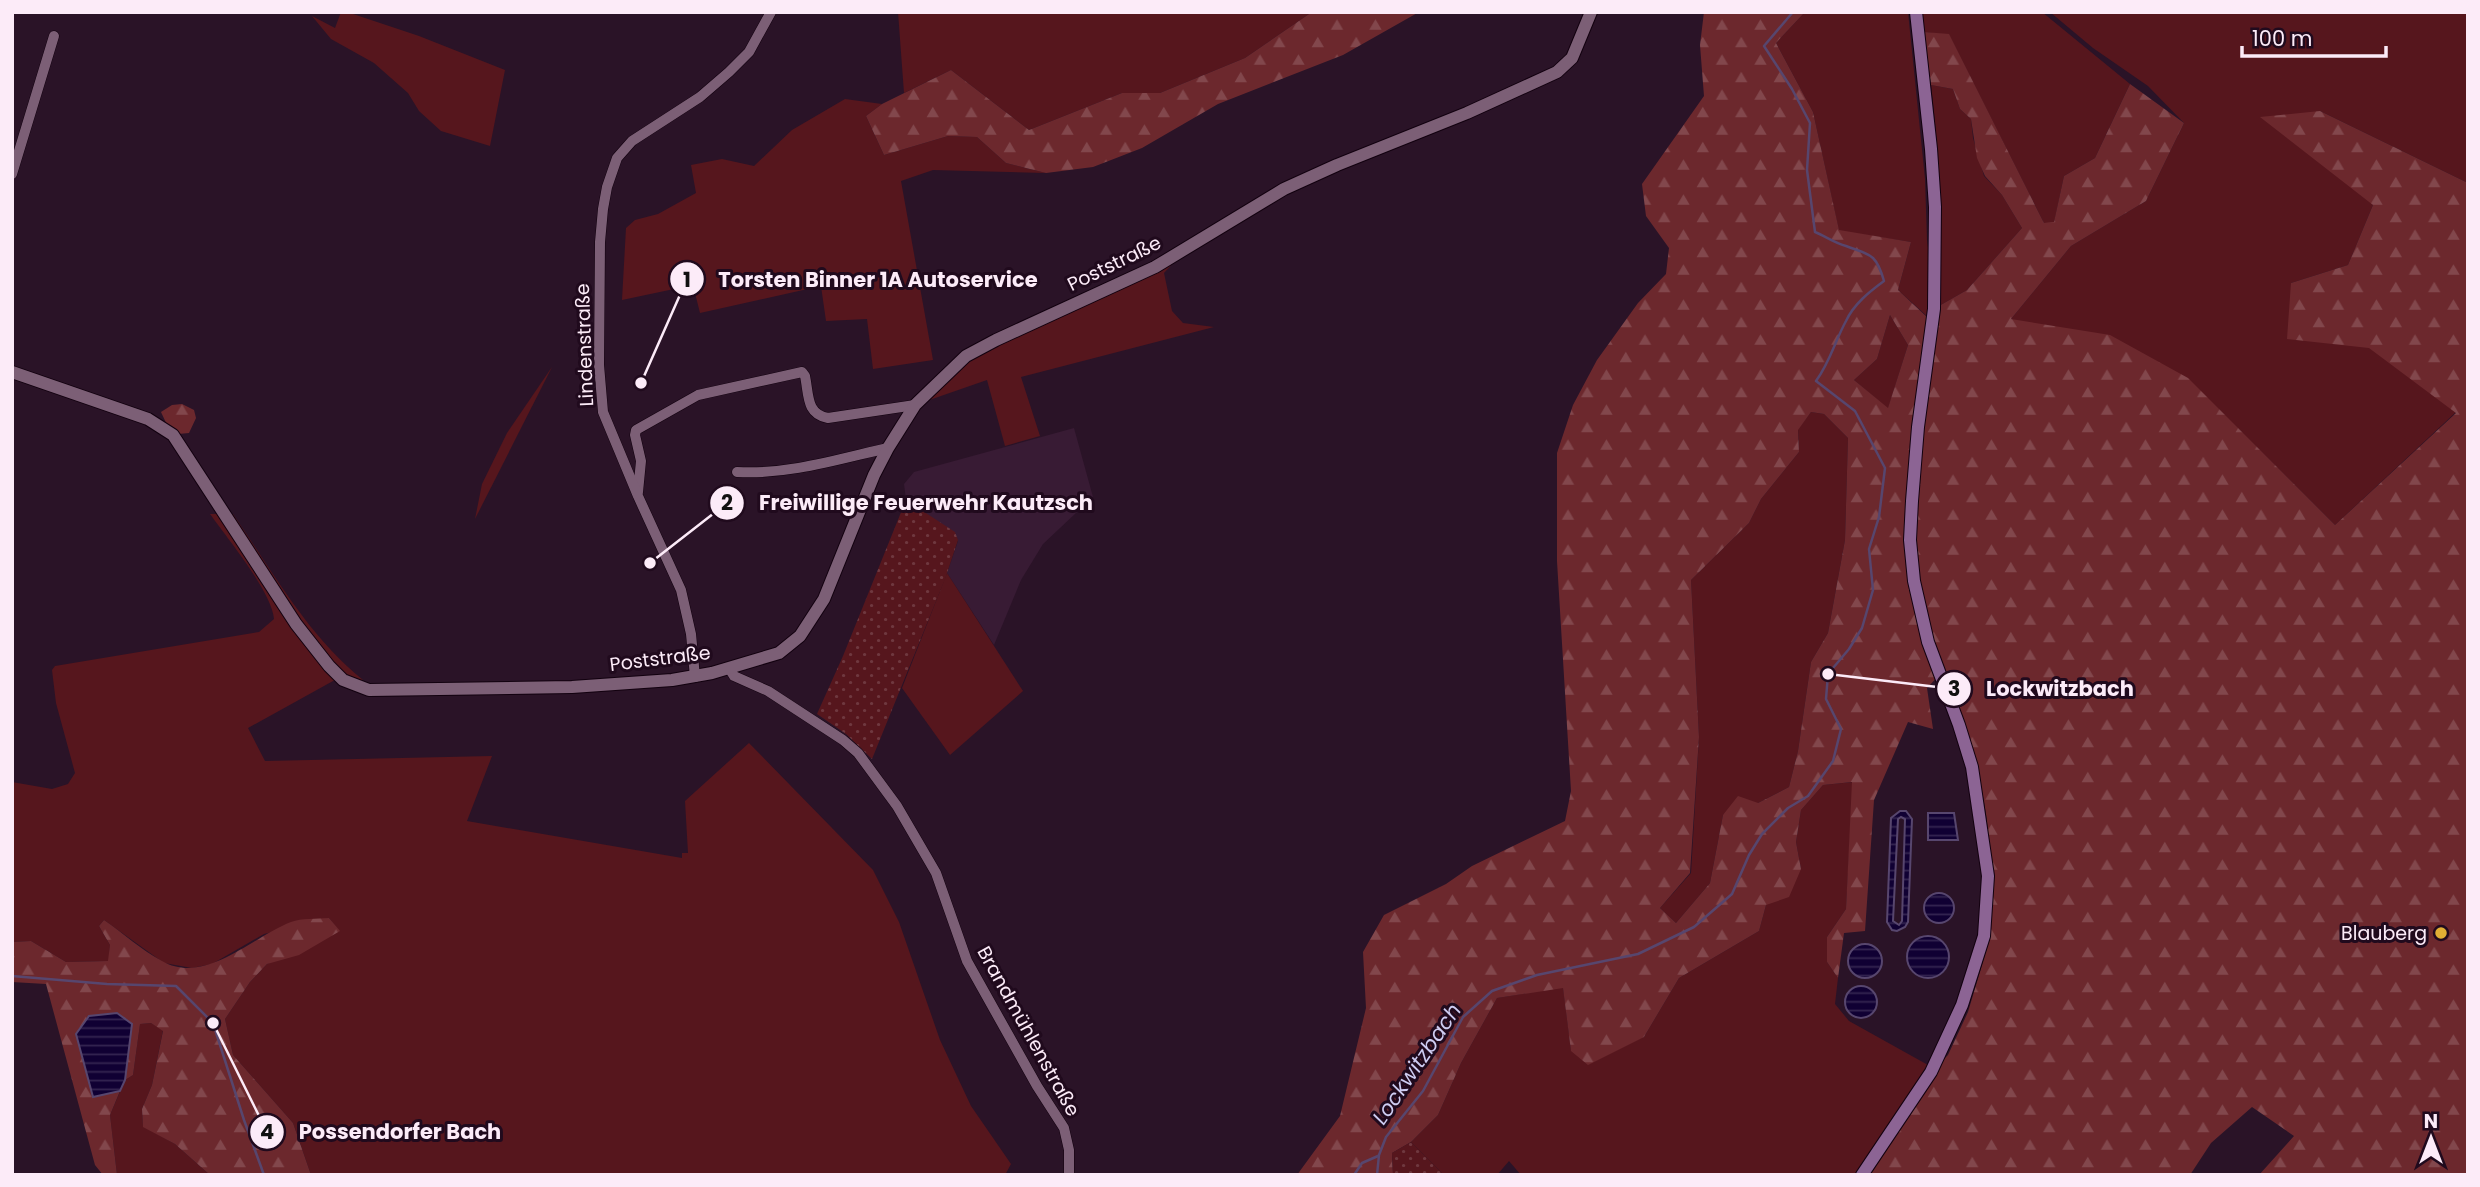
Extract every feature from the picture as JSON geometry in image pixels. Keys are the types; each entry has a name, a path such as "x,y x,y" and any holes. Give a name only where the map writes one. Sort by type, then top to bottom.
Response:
{"main road":[{"path":"1862,1175 1931,1072 1962,1005 1984,936 1988,876 1972,767 1928,642 1912,568 1910,540 1914,476 1934,296 1934,195 1916,12"}],"street":[{"name":"Lindenstraße","path":"695,677 691,634 683,594 603,412 600,394 600,242 607,187 617,158 632,141 700,97 729,72 749,52 771,12"},
{"name":"Poststraße","path":"12,372 148,419 173,435 296,624 343,681 369,690 572,687 695,677 779,653 800,636 824,598 854,521 888,448 915,405 967,356 1155,267 1283,189 1467,113 1557,72 1572,58 1591,12"},
{"path":"12,174 54,36"},
{"name":"Lindenstraße","path":"638,496 641,461 636,430 698,395 802,372 811,410 817,416 828,418 915,405"},
{"path":"737,472 787,470 888,448"},
{"name":"Brandmühlenstraße","path":"729,668 734,676 768,691 843,740 858,753 897,806 936,873 967,961 983,992 1064,1128 1069,1150 1069,1175"}],"shaded area":[{"path":"341,12 419,36 505,70 490,146 441,131 419,111 408,93 374,63 331,39 312,16 335,28"},
{"path":"898,12 1312,12 1245,58 1160,93 1122,93 1029,130 951,70 904,93"},
{"path":"1805,12 1908,12 1925,179 1931,269 1929,318 1898,290 1911,242 1839,231 1813,112 1776,43"},
{"path":"1922,12 2042,12 2130,84 2095,158 2064,176 2054,223 2044,223 1949,35 1924,32"},
{"path":"2050,12 2468,12 2468,183 2320,111 2373,205 2348,265 2291,283 2369,347 2456,412 2335,525 2187,378 2011,319 2071,246 2146,201 2184,123 2148,86 2093,48"},
{"path":"1931,85 1953,89 1960,109 1971,119 1973,138 1984,176 2002,195 2022,228 1967,290 1939,306 1940,195"},
{"path":"845,99 882,104 866,116 884,155 948,136 977,137 1006,163 1046,173 933,170 901,181 933,360 873,369 867,319 826,321 821,286 700,313 693,285 622,300 626,228 635,220 658,214 696,193 691,165 722,159 754,166 792,130"},
{"path":"1189,246 1164,273 1172,311 1183,323 1214,327 1021,377 1040,436 1005,446 987,380 915,405 967,356"},
{"path":"1890,315 1908,345 1888,409 1854,380 1877,359"},
{"path":"552,367 475,519 482,484 507,433"},
{"path":"1811,412 1824,414 1848,438 1845,540 1828,633 1811,662 1798,751 1789,787 1758,803 1723,815 1710,883 1676,923 1660,908 1691,873 1699,737 1691,580 1749,523 1761,499 1799,452 1798,429"},
{"path":"1074,428 1093,497 1043,544 1021,580 994,645 947,573 958,541 955,533 906,500 904,484 914,472"},
{"path":"906,500 955,532 958,540 945,579 872,759 846,734 817,714"},
{"path":"210,514 233,514 308,623 343,663 363,680 333,681 248,728 265,761 492,756 467,821 682,858 682,853 688,853 685,801 749,743 873,870 899,922 940,1040 971,1106 1011,1164 1005,1175 311,1175 293,1123 233,1055 225,1019 250,982 267,964 339,931 329,918 264,934 212,964 192,968 164,963 104,920 99,926 110,945 109,961 66,962 31,941 12,942 12,782 52,789 68,784 75,773 56,703 52,670 55,666 259,632 274,619 266,595 257,580"},
{"path":"947,573 1023,691 950,755 902,688"},
{"path":"1853,782 1846,909 1827,937 1827,962 1838,978 1835,1004 1849,1021 1928,1065 1855,1175 1521,1175 1509,1161 1497,1175 1444,1175 1411,1142 1438,1115 1461,1063 1497,998 1563,987 1571,1050 1644,1037 1679,978 1759,931 1766,905 1801,869 1796,842 1801,810 1823,785"},
{"path":"1900,811 1906,811 1912,819 1908,922 1897,931 1892,930 1887,922 1891,818","holes":["1898,819 1905,819 1902,921 1899,925 1893,921"]},
{"path":"1928,813 1954,813 1958,840 1928,840"},
{"path":"1939,893 1945,894 1953,902 1953,914 1945,922 1939,923 1933,922 1925,914 1924,908 1925,902 1933,894"},
{"path":"1928,936 1943,942 1949,957 1943,972 1928,978 1913,972 1907,957 1913,942"},
{"path":"1865,944 1877,949 1882,961 1877,973 1865,978 1853,973 1848,961 1853,949"},
{"path":"1861,986 1873,990 1877,1002 1873,1014 1861,1018 1849,1014 1845,1002 1849,990"},
{"path":"117,1013 132,1024 125,1080 120,1091 93,1097 76,1034 89,1016"},
{"path":"151,1023 163,1030 152,1085 142,1109 143,1126 175,1144 210,1175 117,1175 110,1115 125,1080 133,1075 140,1024"},
{"path":"1411,1142 1444,1175 1393,1175 1392,1153"}],"green space":[{"path":"1312,12 1419,12 1343,55 1218,104 1142,148 1093,167 1046,173 1006,163 977,137 948,136 884,155 866,116 882,104 951,70 1029,130 1122,93 1160,93 1245,58"},
{"path":"1704,12 1805,12 1776,43 1813,112 1839,230 1911,242 1898,290 1928,318 1939,306 1967,290 2022,228 2002,195 1985,176 1977,158 1971,119 1960,109 1953,89 1931,85 1924,32 1949,34 2044,223 2054,222 2064,176 2095,158 2130,84 2184,123 2146,201 2071,246 2011,319 2110,335 2188,378 2335,525 2456,413 2369,348 2287,339 2291,283 2348,265 2373,205 2260,117 2320,111 2468,183 2468,1175 2259,1175 2294,1136 2252,1107 2211,1143 2190,1175 1876,1175 1866,1170 1931,1072 1948,1055 1968,1012 1990,938 1993,875 1977,762 1941,673 1927,688 1933,729 1908,722 1874,800 1865,931 1844,933 1838,978 1827,962 1827,937 1846,909 1852,782 1823,785 1801,810 1796,842 1801,869 1789,897 1766,905 1759,931 1679,978 1644,1037 1588,1065 1571,1051 1563,988 1497,998 1461,1063 1438,1115 1411,1142 1392,1153 1393,1175 1297,1175 1340,1116 1366,1008 1363,952 1384,915 1446,884 1472,866 1565,821 1571,791 1557,561 1557,453 1573,405 1597,360 1638,303 1666,274 1669,248 1646,216 1642,184 1704,96 1700,45","holes":["1890,315 1908,345 1888,408 1854,380 1877,359","1811,412 1824,414 1848,438 1845,540 1828,633 1811,662 1798,751 1789,787 1758,803 1738,796 1723,815 1710,883 1676,923 1660,908 1690,873 1699,737 1691,580 1749,523 1761,499 1799,452 1798,430"]},
{"path":"182,404 194,410 196,418 189,433 178,434 168,427 161,412 172,405"},
{"path":"329,918 340,931 299,955 267,964 250,982 225,1019 233,1055 293,1123 311,1175 210,1175 175,1144 143,1127 142,1109 152,1085 163,1031 151,1023 140,1024 133,1075 125,1080 132,1024 93,1097 120,1091 110,1115 117,1175 103,1175 95,1165 46,984 12,982 12,942 31,941 66,962 108,961 110,945 99,926 104,920 162,961 178,967 195,968 228,956 291,922"}],"waterway":[{"name":"Lockwitzbach","path":"1377,1175 1379,1155 1386,1137 1423,1091 1463,1017 1492,991 1537,975 1638,954 1694,927 1732,894 1749,855 1762,834 1788,808 1808,796 1833,761 1841,729 1826,699 1828,674 1862,628 1873,590 1869,549 1879,517 1885,468 1855,411 1816,381 1853,309 1884,281 1871,256 1815,232 1807,170 1810,123 1764,46 1793,12"},
{"path":"12,976 107,984 176,986 213,1023 264,1175"},
{"path":"1354,1175 1362,1163 1378,1156"}],"place":[{"name":"Torsten Binner 1A Autoservice","path":"641,383"},
{"name":"Freiwillige Feuerwehr Kautzsch","path":"650,563"},
{"name":"Lockwitzbach","path":"1828,674"},
{"name":"Blauberg","path":"2441,933"},
{"name":"Possendorfer Bach","path":"213,1023"}]}
